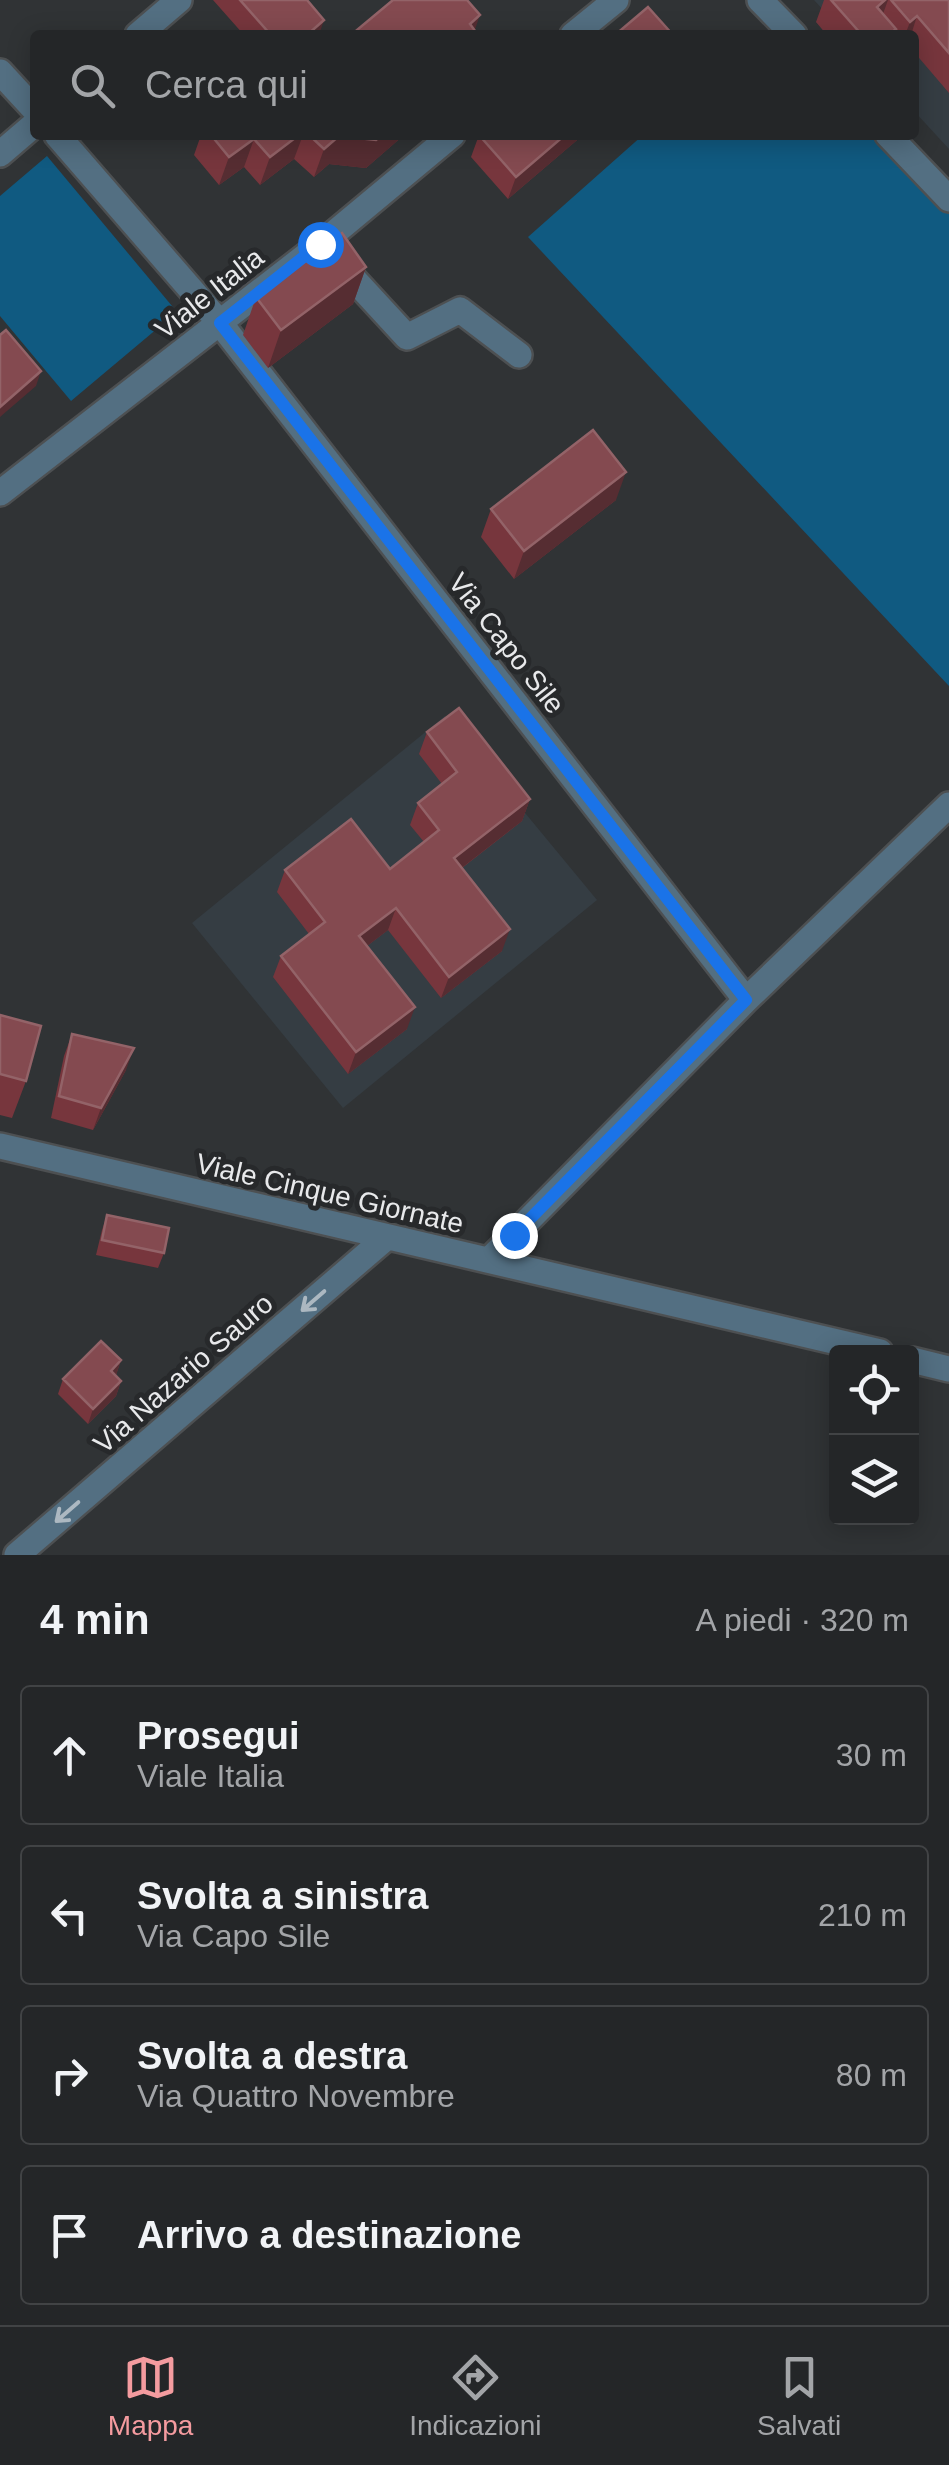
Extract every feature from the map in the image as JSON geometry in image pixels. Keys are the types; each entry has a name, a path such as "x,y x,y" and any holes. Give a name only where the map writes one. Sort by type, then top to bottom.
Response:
{"street":[{"path":"144,30 179,0"},
{"path":"579,30 616,0"},
{"path":"760,0 789,30"},
{"path":"0,72 30,105"},
{"path":"0,154 30,128"},
{"name":"Via Capo Sile","path":"61,140 220,323 746,1000"},
{"name":"Viale Italia","path":"0,494 320,244 446,140"},
{"path":"893,140 949,199"},
{"path":"320,244 407,337 460,310 519,355"},
{"path":"489,1260 746,1000 949,805"},
{"name":"Viale Cinque Giornate","path":"0,1146 850,1345"},
{"name":"Via Nazario Sauro","path":"17,1555 387,1237"},
{"path":"919,1362 949,1369"}],"shaded area":[{"path":"814,0 949,0 949,149 919,116 919,30 823,30 816,22 826,13"},
{"path":"637,140 886,140 949,208 949,686 528,237"},
{"path":"47,156 177,312 71,401 0,316 0,196"},
{"path":"445,716 597,900 343,1108 192,923"}],"building":[{"path":"240,0 307,0 324,20 313,30 267,30"},
{"path":"393,0 467,0 480,15 470,24 474,30 357,30"},
{"path":"831,0 885,0 877,7 896,29 858,30"},
{"path":"891,0 949,0 949,53 917,16 910,22"},
{"path":"648,7 669,30 621,30"},
{"path":"215,140 253,140 229,157"},
{"path":"255,140 292,140 270,157"},
{"path":"314,140 334,140 324,149"},
{"path":"483,140 559,140 516,177"},
{"path":"342,233 366,267 281,330 256,297"},
{"path":"6,330 41,371 0,407 0,335"},
{"path":"593,430 626,472 524,551 491,509"},
{"path":"459,708 530,799 454,858 510,929 449,977 396,908 359,936 415,1007 356,1052 281,956 325,922 285,870 351,819 390,869 439,830 418,803 457,772 427,732"},
{"path":"0,1015 41,1026 26,1081 0,1074"},
{"path":"72,1034 134,1048 101,1108 59,1096"},
{"path":"107,1215 169,1228 164,1253 102,1240"},
{"path":"101,1341 121,1360 111,1371 121,1381 93,1409 63,1379"}],"route":[{"path":"320,244 220,323 746,1000 514,1235"}]}
